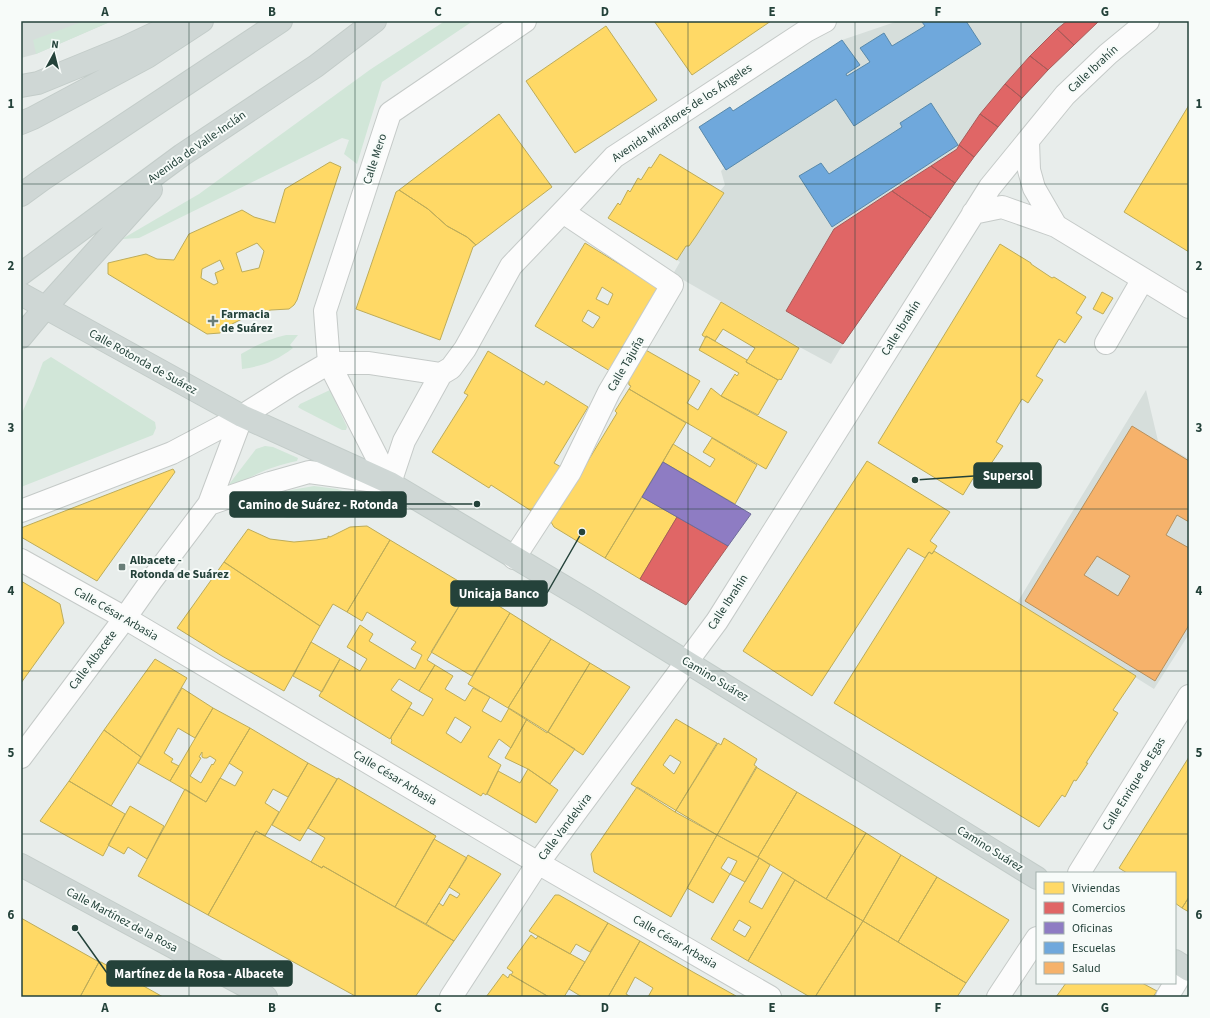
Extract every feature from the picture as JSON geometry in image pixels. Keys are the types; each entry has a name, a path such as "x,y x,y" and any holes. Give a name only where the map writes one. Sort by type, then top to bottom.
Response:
{"main road":[{"path":"21,86 38,83 126,47 181,21"},
{"path":"21,123 147,58 202,21"},
{"path":"21,195 281,21"},
{"name":"Avenida de Valle-Inclán","path":"21,274 182,155 316,66 375,21"},
{"path":"21,337 45,308 182,155"},
{"name":"Calle Rotonda de Suárez","path":"21,294 242,416 390,483"},
{"name":"Camino Suárez","path":"390,483 687,662 1036,877"},
{"name":"Calle Martínez de la Rosa","path":"21,865 266,997"}],"street":[{"name":"Calle Mero","path":"329,363 325,310 390,113 525,21"},
{"name":"Avenida Miraflores de los Ángeles","path":"441,374 451,368 465,349 511,266 614,157 806,31 825,21"},
{"name":"Calle Ibrahín","path":"687,662 717,621 990,187 1065,95 1108,54 1148,21"},
{"path":"1028,140 1029,170 1034,188 1056,226"},
{"path":"974,213 1002,207 1056,226 1189,307"},
{"name":"Calle Tajuña","path":"514,558 570,472 608,392 672,285 563,212"},
{"path":"1106,343 1143,279"},
{"path":"329,363 390,483"},
{"path":"21,511 172,453 242,416 290,385 329,363 369,363 441,374 404,441 390,483"},
{"name":"Calle Albacete","path":"21,757 209,504 242,416"},
{"path":"209,504 270,483 309,472 390,483"},
{"name":"Calle César Arbasia","path":"21,560 125,618 538,863 770,997"},
{"name":"Calle Vandelvira","path":"451,997 538,863 687,662"},
{"name":"Calle Enrique de Egas","path":"1080,872 1189,696"},
{"path":"998,997 1036,940"},
{"path":"1176,980 1183,966"},
{"path":"1167,997 1174,984"}],"shaded area":[{"path":"21,21 112,21 36,54 21,58"},
{"path":"898,21 1098,22 1048,70 1007,116 974,157 843,344 831,364 768,330 769,329 673,274 680,262 677,260 686,246 689,246 724,193 720,191 725,185 721,171 724,168 699,127 730,107 733,111 842,40"},
{"path":"1146,390 1158,441 1189,459 1189,634 1154,689 1017,603"}],"green space":[{"path":"84,21 112,21 36,54 33,40"},
{"path":"445,21 473,21 382,82 357,164 344,154 349,140 342,138 139,238 122,239 199,194 371,69"},
{"path":"286,335 298,335 290,345 293,348 269,362 242,369 241,354 274,338"},
{"path":"51,357 155,422 156,428 153,435 21,487 21,415 43,362"},
{"path":"330,390 347,427 346,430 342,430 298,407 300,404"},
{"path":"265,446 273,447 298,458 297,461 280,465 256,474 233,487 230,486 230,483 256,449"},
{"path":"314,486 337,489 355,495 325,516 306,518 287,518 268,512 256,505 270,496"}],"building: Viviendas":[{"path":"654,21 771,21 692,75"},
{"path":"606,26 657,100 575,153 526,81"},
{"path":"1189,105 1189,252 1124,212"},
{"path":"499,114 552,187 476,245 467,237 447,226 428,209 399,190"},
{"path":"660,154 724,193 689,246 686,246 677,260 608,218 618,203 620,205 628,190 630,192 638,178 641,180 649,167 651,168"},
{"path":"330,162 341,167 297,300 289,309 271,310 252,314 232,324 220,333 207,334 108,274 108,263 146,254 157,259 174,260 189,234 242,210 254,217 275,223 285,189","holes":["257,243 264,251 259,268 242,272 236,253","220,260 224,269 215,273 218,283 214,285 201,278 202,269"]},
{"path":"399,190 428,209 447,226 467,237 476,245 473,247 440,340 356,309 396,192"},
{"path":"585,243 660,289 610,371 535,326","holes":["602,287 613,294 608,305 596,299","588,310 600,317 593,328 582,321"]},
{"path":"1000,244 1052,278 1054,277 1086,297 1076,313 1082,317 1065,343 1059,339 1036,376 1043,380 1028,403 1022,399 996,442 1003,446 986,471 980,467 963,495 878,443"},
{"path":"1102,292 1113,298 1103,314 1093,309"},
{"path":"721,302 799,348 781,380 778,380 746,362 755,348 723,329 715,341 702,335"},
{"path":"706,336 747,360 746,362 778,380 758,415 721,396 735,374 737,376 739,373 699,350"},
{"path":"644,349 700,381 687,403 698,410 711,388 721,396 787,432 766,469 629,389 631,386 629,385 628,374"},
{"path":"488,351 544,385 546,381 588,407 554,463 561,467 533,512 491,485 489,488 432,452 468,395 464,393"},
{"path":"629,389 686,423 605,558 554,527 551,522 617,413 615,411"},
{"path":"712,438 757,465 735,504 663,462 673,444 710,467 715,459 703,452"},
{"path":"867,461 950,512 930,541 937,546 932,554 929,552 925,558 908,548 812,696 743,651"},
{"path":"173,469 175,472 97,581 21,537 21,528"},
{"path":"642,497 677,517 640,579 605,558"},
{"path":"367,526 390,540 347,612 333,604 320,626 224,562 248,529 270,539 294,542 328,538 328,536 330,537 350,527"},
{"path":"390,540 470,588 427,660 435,665 419,691 399,679 391,690 412,703 390,739 319,696 340,659 360,671 367,659 347,647 360,625 373,634 369,641 415,669 422,655 411,649 416,642 367,612 362,621 347,612"},
{"path":"934,551 1136,676 1113,710 1118,713 1086,763 1088,763 1076,781 1074,780 1065,797 1062,795 1039,827 834,703 929,552 932,554"},
{"path":"224,562 320,626 284,691 222,656 177,628"},
{"path":"21,581 60,604 64,623 21,683"},
{"path":"470,588 510,613 472,676 431,652"},
{"path":"510,613 551,639 508,708 468,684"},
{"path":"551,639 590,663 547,733 508,708"},
{"path":"311,642 340,659 322,692 293,676"},
{"path":"155,659 187,678 141,757 104,730"},
{"path":"590,663 630,687 583,755 548,732"},
{"path":"435,665 453,676 445,689 465,701 473,688 490,697 482,711 501,722 509,708 527,719 511,748 499,739 488,757 501,765 486,795 483,793 481,796 391,743 391,737 409,708 423,716 433,699 419,691","holes":["455,717 471,727 461,743 446,733"]},
{"path":"182,688 213,708 195,738 178,728 164,753 173,759 171,762 179,766 170,781 138,763"},
{"path":"213,708 250,728 206,802 170,781","holes":["202,752 202,757 207,758 210,756 216,760 201,783 190,776 201,758 199,757"]},
{"path":"527,719 575,749 550,784 528,769 505,758"},
{"path":"676,719 717,743 675,812 631,784","holes":["670,755 681,762 674,774 663,765"]},
{"path":"250,728 308,763 288,797 273,789 265,803 279,812 265,836 256,831 208,915 138,876 185,789 206,802 220,778 235,786 243,772 229,763"},
{"path":"104,730 141,757 111,806 69,781"},
{"path":"724,738 757,759 754,765 757,767 717,835 675,812 718,743 721,745"},
{"path":"1189,757 1189,897 1182,908 1176,904 1176,872 1125,872 1119,868"},
{"path":"308,763 337,779 300,841 272,825"},
{"path":"756,767 797,792 758,857 717,835"},
{"path":"528,769 558,790 536,823 487,794 498,771 520,783"},
{"path":"338,778 436,836 395,907 323,866 322,868 311,862 325,838 308,828"},
{"path":"69,781 125,814 103,856 40,821"},
{"path":"637,787 717,835 671,917 594,872 591,854"},
{"path":"797,792 866,833 826,899 758,857"},
{"path":"130,806 164,826 147,859 128,847 124,854 108,845"},
{"path":"256,831 322,868 323,866 454,941 415,997 357,997 208,915"},
{"path":"866,833 901,855 863,921 826,899"},
{"path":"717,835 759,858 745,882 730,874 713,903 687,888","holes":["728,857 737,861 730,874 721,868"]},
{"path":"434,839 467,858 426,924 395,907"},
{"path":"468,855 501,874 454,941 426,924 439,903 443,906 450,894 457,898 460,894 449,887"},
{"path":"901,855 937,877 898,942 863,921"},
{"path":"759,858 770,865 749,902 762,909 783,872 795,880 748,961 711,939","holes":["739,920 751,927 745,937 733,930"]},
{"path":"937,877 1009,920 966,983 898,942"},
{"path":"795,880 863,921 815,997 810,997 748,961"},
{"path":"555,895 559,895 608,923 590,952 576,944 570,954 529,931"},
{"path":"1189,897 1189,912 1182,908"},
{"path":"21,918 99,962 80,997 21,997"},
{"path":"863,921 966,983 957,997 815,997"},
{"path":"608,923 640,941 608,997 582,997 569,989"},
{"path":"531,935 536,939 538,936 585,962 564,997 549,997 511,975 513,972 507,968"},
{"path":"640,941 736,996 648,997 653,988 635,977 626,994 631,997 608,997"},
{"path":"99,962 101,962 163,997 80,997"},
{"path":"503,974 508,978 510,974 549,997 486,997"},
{"path":"1065,984 1144,984 1157,991 1153,997 1056,997"}],"building: Comercios":[{"path":"1067,21 1098,22 1074,45 1057,29"},
{"path":"1057,29 1074,45 1048,70 1030,56"},
{"path":"1030,56 1048,70 1022,98 1005,84"},
{"path":"1005,84 1022,98 998,127 980,114"},
{"path":"980,114 998,127 974,157 959,145"},
{"path":"959,145 974,157 955,183 931,166 957,149"},
{"path":"931,166 955,183 931,218 892,191"},
{"path":"892,191 931,218 843,344 786,311 834,229"},
{"path":"677,517 728,546 686,605 640,579"}],"building: Oficinas":[{"path":"663,462 751,514 728,546 642,497"}],"building: Escuelas":[{"path":"966,21 981,44 854,126 836,99 726,170 699,127 730,107 733,111 842,40 860,65 846,74 847,76 870,62 860,48 884,33 892,46 925,26 922,22"},
{"path":"931,103 958,145 832,227 799,176 821,163 829,174 902,127 900,123"}],"building: Salud":[{"path":"1132,426 1189,461 1189,522 1177,515 1166,535 1189,548 1189,625 1155,681 1025,601","holes":["1097,556 1130,576 1118,596 1084,575"]}],"place":[{"name":"Farmacia de Suárez","path":"213,321"},
{"name":"Supersol","path":"915,480"},
{"name":"Camino de Suárez - Rotonda","path":"477,504"},
{"name":"Unicaja Banco","path":"582,532"},
{"name":"Albacete - Rotonda de Suárez","path":"122,567"},
{"name":"Martínez de la Rosa - Albacete","path":"75,928"}]}
